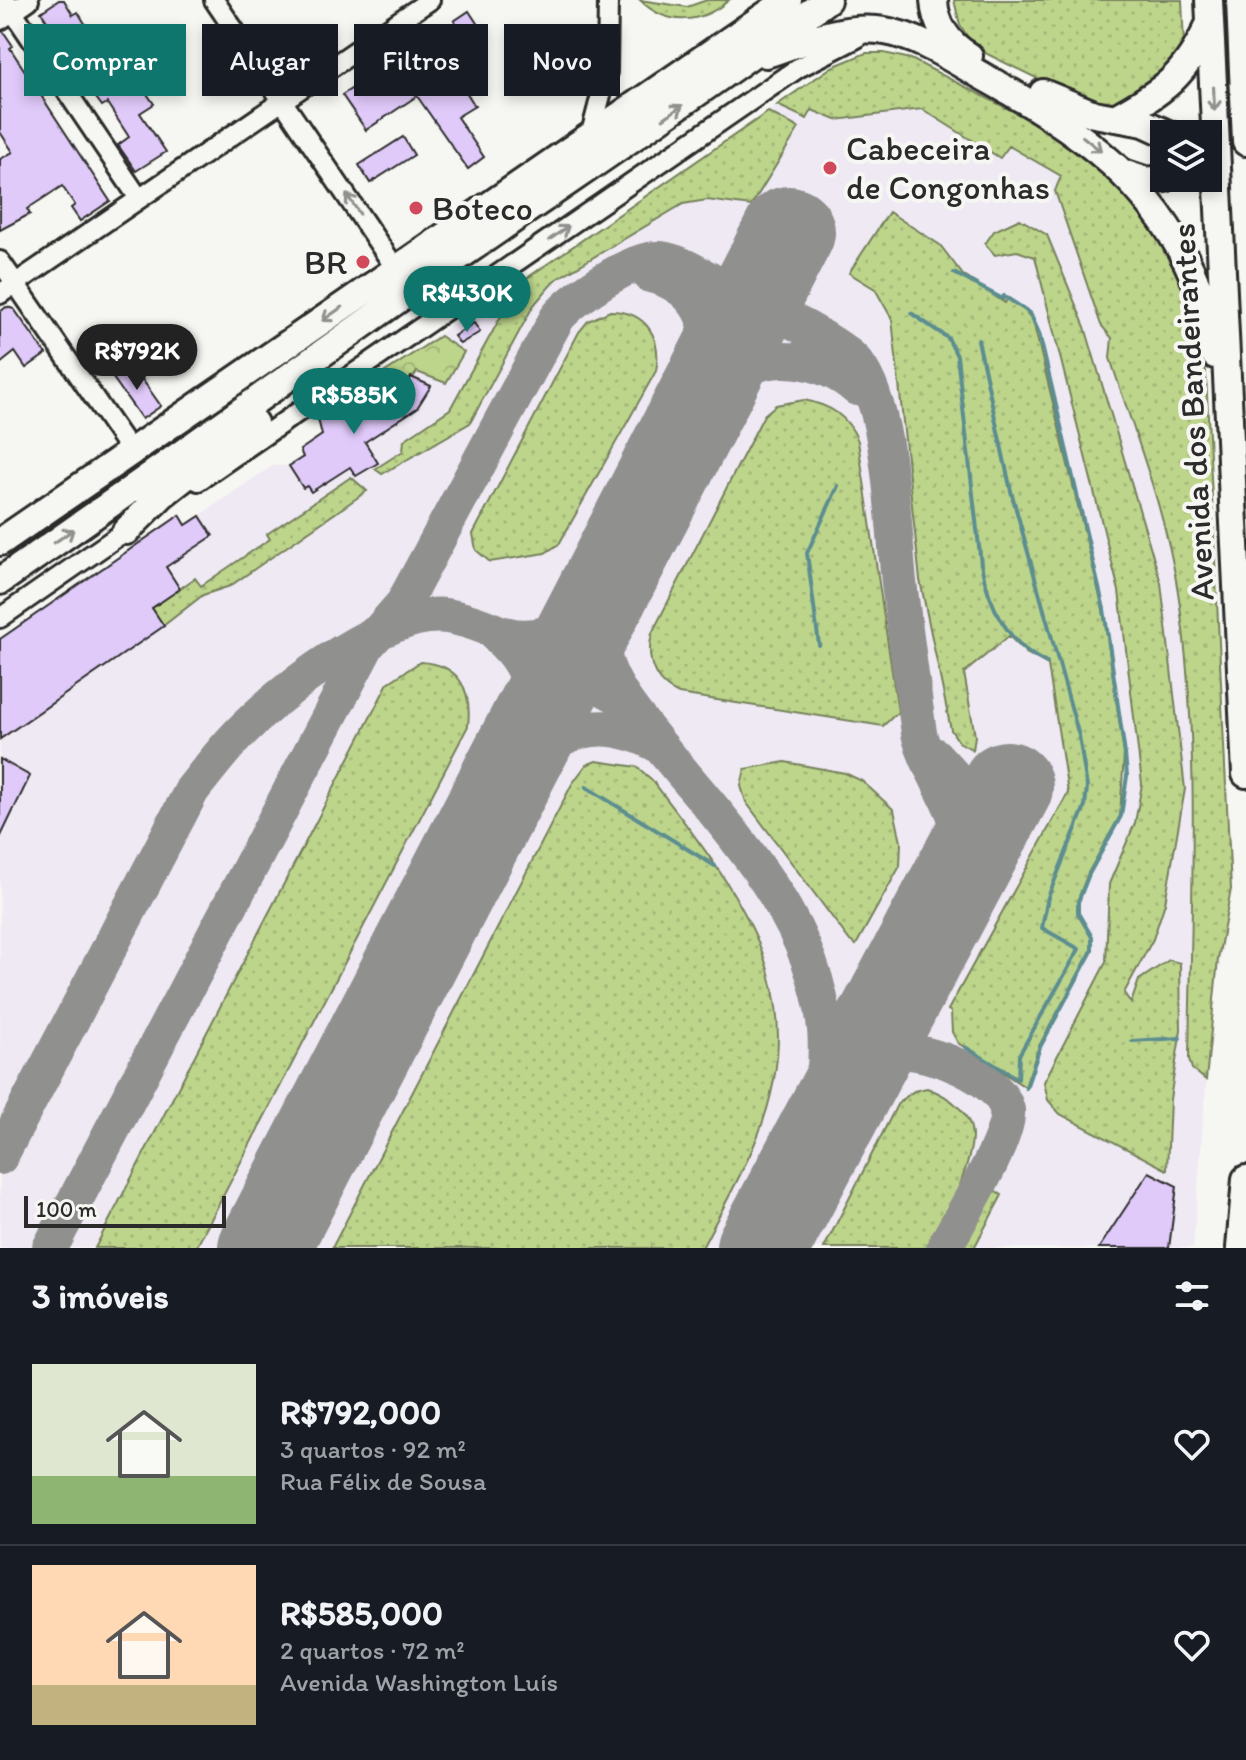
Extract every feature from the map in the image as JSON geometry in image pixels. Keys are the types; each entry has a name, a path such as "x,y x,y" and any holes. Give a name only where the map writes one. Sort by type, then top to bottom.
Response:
{"highway":[{"path":"0,542 590,137 767,8 788,0"},
{"path":"0,581 302,371 439,271 744,62 827,0"},
{"path":"1115,118 1166,88 1180,75 1210,11"},
{"name":"Avenida dos Bandeirantes","path":"1210,11 1246,774"},
{"path":"1242,16 1246,142"},
{"path":"744,62 809,40 884,30 935,17"},
{"path":"935,17 957,49 970,57 1071,107 1150,126"},
{"path":"935,17 1074,129 1123,173 1174,240 1199,290 1215,354 1227,381"},
{"path":"1123,173 1150,180"},
{"path":"126,531 162,495 220,452 290,392 302,371"},
{"path":"1240,1248 1246,1179"}],"street":[{"path":"214,0 396,269"},
{"path":"8,289 138,197 430,0"},
{"path":"590,137 607,72 610,38 608,0"},
{"path":"12,8 138,197"},
{"path":"0,618 798,68 839,44 861,37 889,36 935,17"},
{"path":"0,261 8,289 132,453"}],"shaded area":[{"path":"866,53 911,59 1059,135 1205,354 1231,889 1211,1022 1193,1248 0,1248 0,639 180,515 187,524 272,466 289,466 302,457 300,450 322,435 318,419 333,409 345,419 362,408 376,378 488,299 506,308 527,278 832,67"}],"green space":[{"path":"640,0 687,7 707,0 729,0 707,14 684,19 661,15"},
{"path":"954,0 1182,0 1184,46 1164,80 1117,109 1089,104 975,48 960,25"},
{"path":"866,53 911,59 1059,135 1106,172 1145,215 1191,291 1205,354 1231,889 1218,959 1206,1080 1192,1069 1189,1059 1192,767 1190,708 1178,592 1158,503 1110,358 1112,338 1101,325 1055,191 1061,176 1009,146 1000,158 922,109 836,120 812,110 807,119 777,105 832,67"},
{"path":"768,112 799,128 751,206 707,200 683,204 555,280 533,306 470,423 382,474 375,469 403,451 404,440 450,409 505,309 527,278"},
{"path":"889,212 940,245 963,275 1005,303 1007,299 1022,307 1033,321 1103,609 1124,754 1120,816 1088,873 1077,902 1077,913 1091,937 1091,951 1039,1046 1025,1087 958,1043 952,1032 951,1012 948,1010 1068,793 1048,665 1026,653 1009,636 964,673 975,736 973,750 959,742 951,730 920,580 892,319 875,289 849,273"},
{"path":"1020,219 1047,235 1085,327 1161,583 1185,789 1165,903 1153,939 1124,993 1131,1003 1139,980 1169,960 1180,963 1181,1030 1170,1099 1167,1170 1060,1114 1048,1100 1044,1082 1106,962 1109,884 1135,823 1142,784 1119,591 1035,257 1017,251 995,255 985,244 994,231"},
{"path":"610,311 634,316 649,329 657,348 656,371 559,544 545,553 490,562 476,550 473,534 579,332 588,321"},
{"path":"440,336 464,352 446,383 417,372 406,387 362,408 376,378"},
{"path":"804,400 837,413 858,441 898,712 883,726 679,694 657,677 651,661 652,633 764,415 776,405"},
{"path":"351,477 367,491 230,586 203,595 163,626 152,608 195,578 201,586 270,539 267,534"},
{"path":"420,662 445,668 460,681 468,701 468,726 196,1248 95,1248 388,683"},
{"path":"596,761 637,767 652,780 685,823 742,908 762,951 774,995 778,1043 771,1094 752,1150 702,1248 332,1248 572,784 586,765"},
{"path":"785,762 845,773 862,781 894,810 901,842 900,866 856,945 746,802 741,786 745,769"},
{"path":"927,1088 943,1095 963,1112 972,1136 963,1177 933,1248 824,1248 898,1103 914,1091"},
{"path":"991,1188 1002,1195 974,1248 955,1248 983,1193"}],"building":[{"path":"64,0 73,15 78,12 85,24 49,24 41,12"},
{"path":"469,11 477,24 456,24 454,21"},
{"path":"3,31 13,46 10,48 24,69 24,96 41,96 110,201 80,221 71,208 75,205 62,186 27,209 30,214 0,230 0,159 13,152 0,132 0,32"},
{"path":"354,87 354,96 417,96 366,130 342,95"},
{"path":"95,96 148,96 154,104 140,113 166,152 136,171 118,145 129,137 107,103 102,106"},
{"path":"417,96 469,96 475,106 457,117 484,157 468,169"},
{"path":"403,137 414,155 370,183 359,165"},
{"path":"6,307 14,309 46,354 26,368 15,352 0,364 0,312"},
{"path":"474,323 480,332 460,344 454,336"},
{"path":"132,365 161,406 142,419 113,378"},
{"path":"411,377 431,386 417,408 365,442 378,463 356,476 350,467 311,492 307,486 303,488 289,466 303,457 300,450 322,435 318,419 333,409 345,419 402,381 406,387"},
{"path":"180,515 186,525 200,516 213,536 166,567 180,589 152,608 164,626 0,739 0,639"},
{"path":"0,759 30,776 0,838"},
{"path":"1149,1172 1177,1186 1169,1248 1099,1248"}],"waterway":[{"path":"954,273 1003,299 1004,296"},
{"path":"1007,298 1030,313 1039,333 1104,609 1127,776 1121,816 1089,874 1078,902 1078,913 1092,937 1092,951 1040,1047 1026,1088"},
{"path":"911,313 948,338 957,356 981,564 989,594 1002,622 1021,646 1047,663"},
{"path":"965,1047 1018,1079 1019,1055 1079,949 1042,928 1048,897 1085,806 1087,787 1079,736 1011,491 978,340"},
{"path":"819,645 807,553 838,486"},
{"path":"586,787 715,866"},
{"path":"1132,1041 1180,1038"}],"taxiway":[{"path":"50,1248 367,645 403,604 557,318 590,290 635,264 660,259 673,262 766,307 847,354 868,383 884,437 919,733 958,828 960,851 952,884"},
{"path":"650,275 684,291 696,303 708,334 711,388"},
{"path":"696,417 730,379 761,363 778,360 812,364 857,388"},
{"path":"514,768 550,744 584,730 619,730 660,746 617,688 602,649 604,604 613,577"},
{"path":"505,634 520,637 547,634 571,623 604,595"},
{"path":"0,1157 192,790 244,729 316,669 371,636 398,624 423,617 446,616 512,638 622,698"},
{"path":"499,638 520,663 529,689 529,717 523,749"},
{"path":"660,746 764,876 804,949 818,988 825,1029 824,1082 804,1168"},
{"path":"934,755 957,780 998,803"},
{"path":"848,1084 877,1059 899,1052 912,1052 962,1068 992,1087 1002,1098 1007,1110 1001,1139 983,1179 944,1248"}],"runway":[{"path":"264,1248 789,232"},
{"path":"762,1248 1007,787"}],"place":[{"name":"Cabeceira de Congonhas","path":"830,168"},
{"name":"Boteco","path":"416,208"},
{"name":"BR","path":"363,262"}]}
